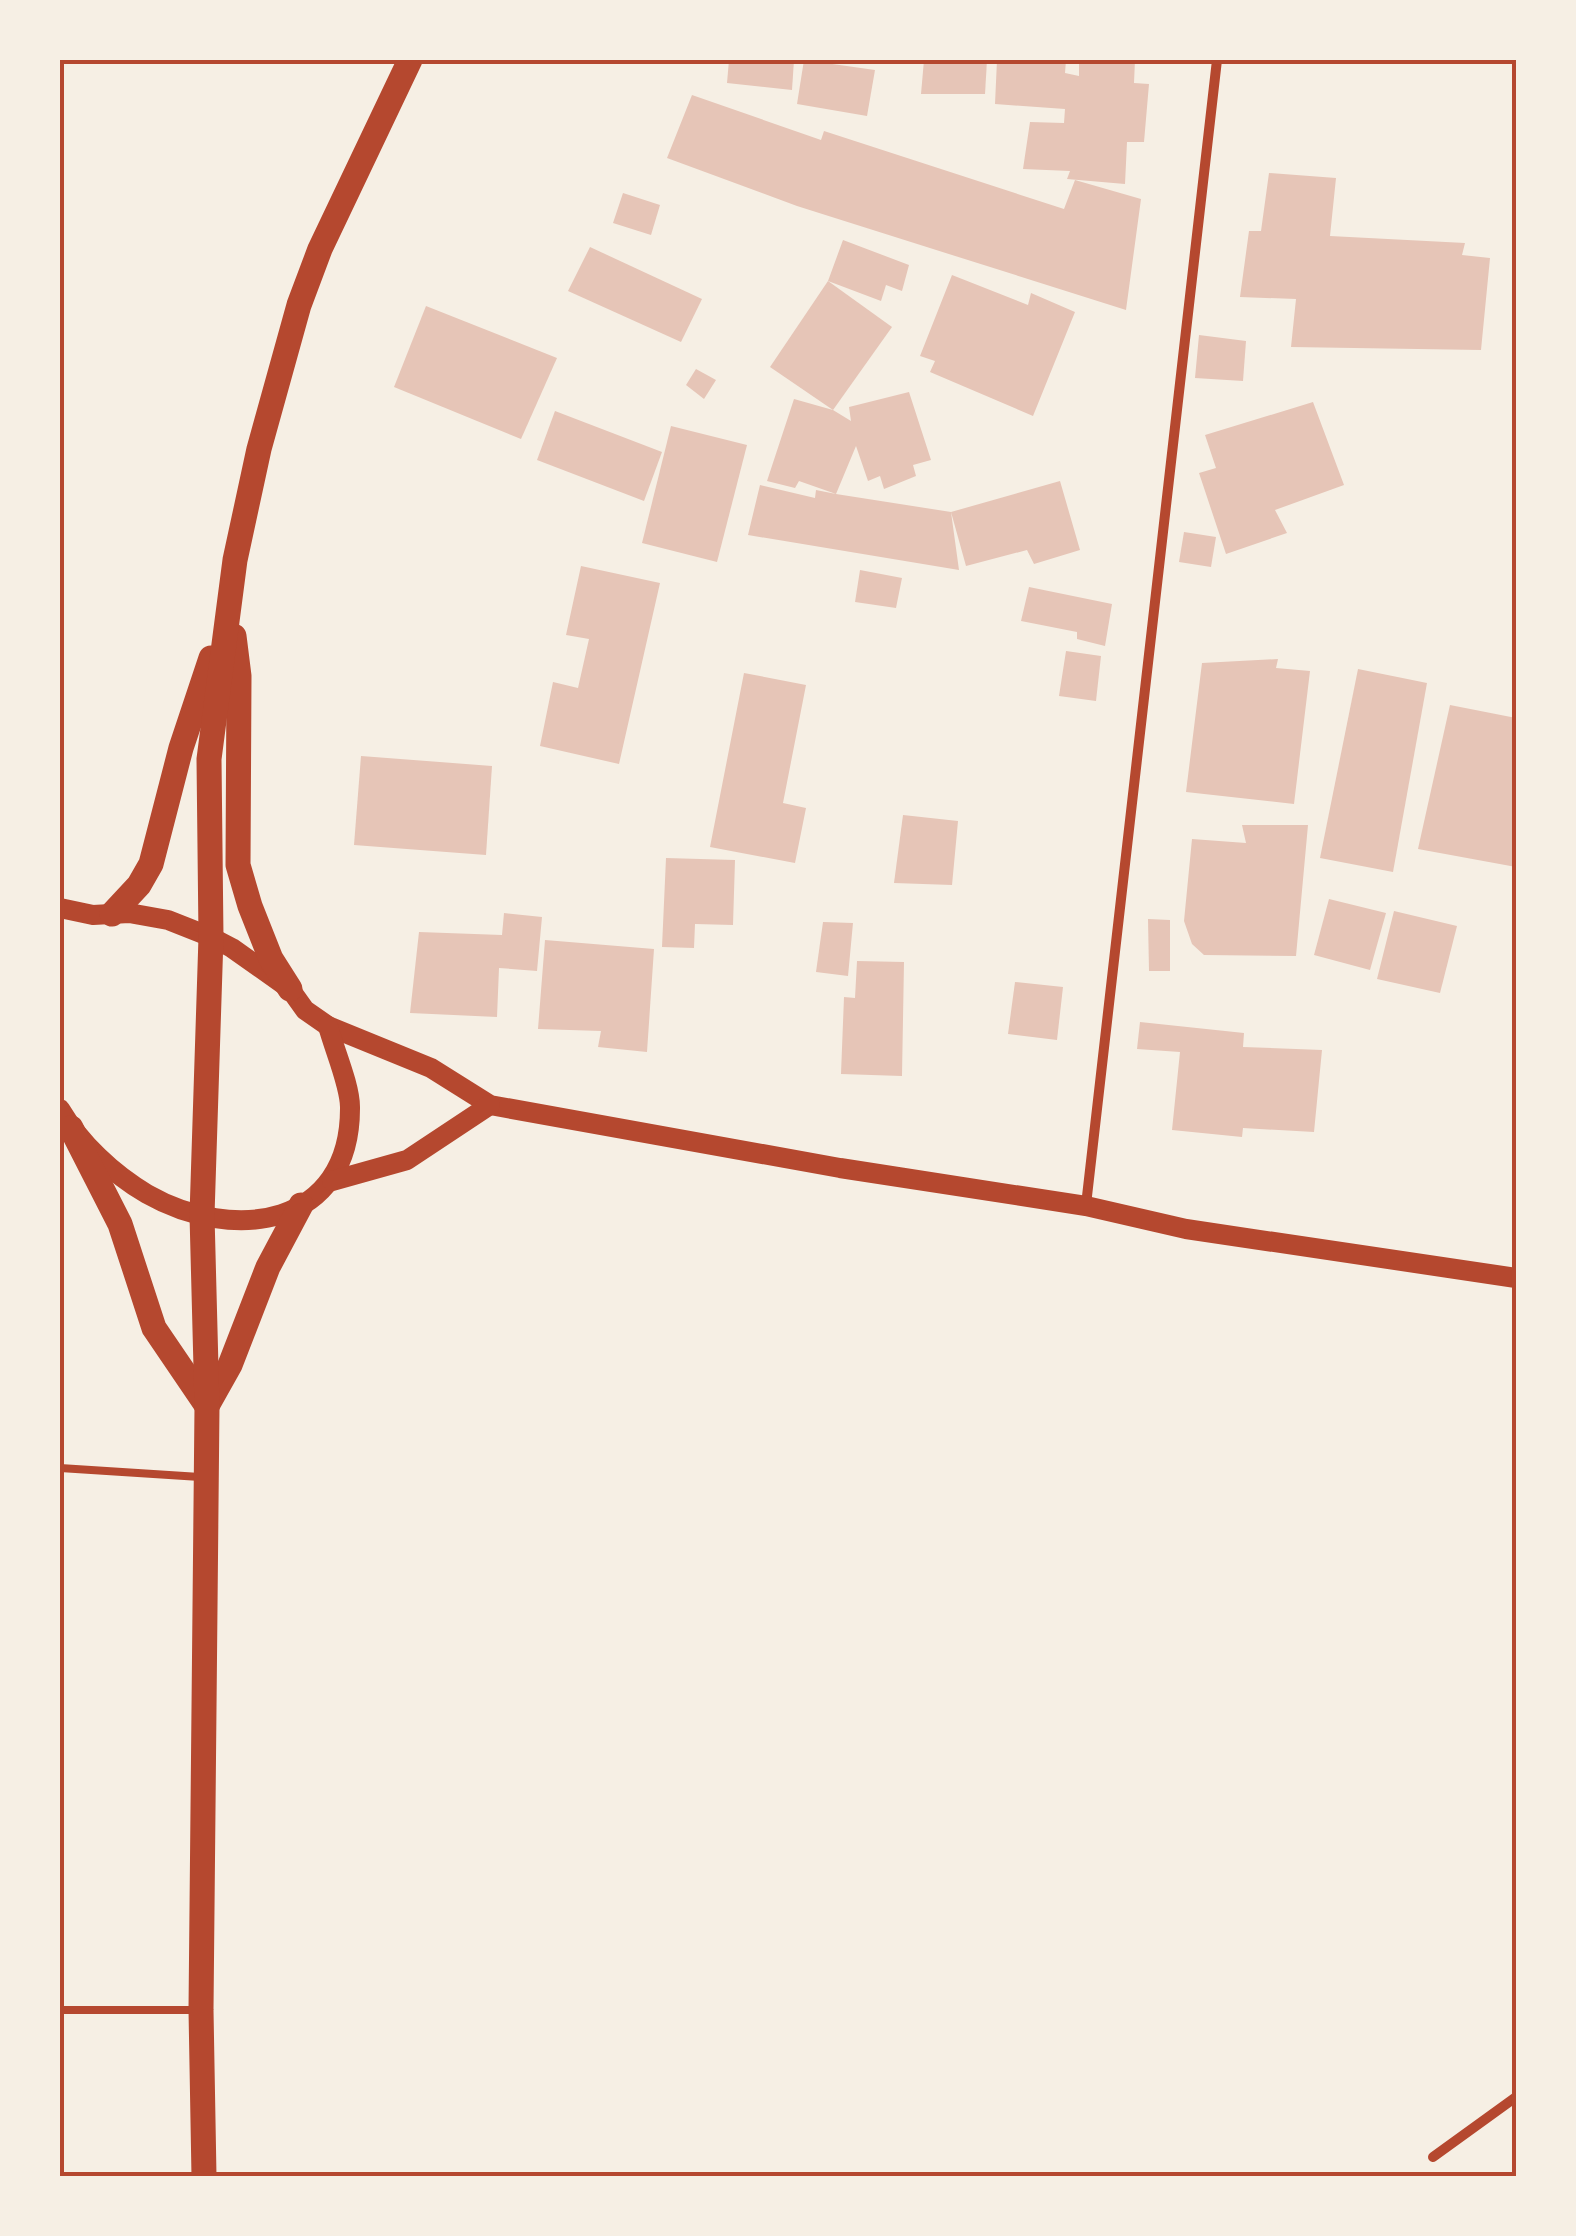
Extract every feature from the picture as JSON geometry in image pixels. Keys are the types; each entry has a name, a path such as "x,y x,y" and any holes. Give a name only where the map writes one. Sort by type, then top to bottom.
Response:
{"main road":[{"path":"204,2176 206,1406 202,1215 211,938 209,759 229,601 258,449 320,249 410,60"},
{"path":"112,914 139,885 151,864 181,748 229,601"},
{"path":"229,601 239,676 238,865 271,959 305,1010 328,1026 431,1068 490,1105 840,1168 1086,1206 1186,1228 1516,1278"},
{"path":"62,913 129,913 168,920 232,948 290,990"},
{"path":"66,1118 114,1171 150,1195 202,1215 244,1220 279,1215 319,1196 332,1181 347,1143 350,1104 328,1026"},
{"path":"332,1181 407,1160 490,1105"},
{"path":"66,1118 120,1224 154,1328 206,1406"},
{"path":"206,1406 230,1365 268,1267 301,1205"}],"street":[{"path":"1086,1206 1217,60"},
{"path":"1433,2157 1516,2097"}],"lane":[{"path":"60,1468 205,1477"},
{"path":"62,2010 202,2010"}],"building":[{"path":"729,60 794,60 792,90 727,83"},
{"path":"804,60 875,70 867,116 797,104"},
{"path":"924,60 987,60 985,94 921,94"},
{"path":"997,60 1066,60 1065,73 1079,76 1079,60 1135,60 1134,83 1149,84 1144,142 1127,142 1125,184 1067,179 1070,171 1023,169 1030,122 1064,123 1065,109 995,104"},
{"path":"692,95 821,140 824,131 1064,209 1075,180 1141,199 1126,310 797,206 667,158"},
{"path":"1269,173 1336,178 1330,236 1465,243 1462,255 1490,258 1481,350 1291,347 1296,299 1240,297 1249,231 1261,231"},
{"path":"623,193 660,205 651,235 613,223"},
{"path":"843,240 909,265 902,291 886,285 881,301 828,281"},
{"path":"590,247 702,299 681,342 568,291"},
{"path":"952,275 1028,305 1031,293 1075,312 1033,416 930,372 935,361 920,356"},
{"path":"828,281 892,327 833,410 770,367"},
{"path":"426,306 557,358 521,439 394,387"},
{"path":"1199,335 1246,341 1243,381 1195,378"},
{"path":"696,369 716,380 704,399 686,385"},
{"path":"909,392 931,460 913,465 916,476 884,489 880,476 868,481 856,446 836,494 799,481 795,488 767,481 794,399 833,410 851,421 849,407"},
{"path":"1313,402 1344,485 1275,510 1287,533 1226,554 1199,473 1216,468 1205,435"},
{"path":"555,411 662,452 644,501 537,460"},
{"path":"671,426 747,445 717,562 642,543"},
{"path":"1060,481 1080,550 1034,564 1027,550 966,566 951,512"},
{"path":"760,485 815,498 816,490 951,512 959,570 748,535"},
{"path":"1184,532 1216,537 1211,567 1179,562"},
{"path":"581,566 660,583 619,764 540,746 553,682 578,688 589,639 566,635"},
{"path":"860,570 902,578 896,608 855,602"},
{"path":"1029,587 1112,604 1105,646 1077,639 1077,632 1021,621"},
{"path":"1066,651 1101,656 1096,701 1059,696"},
{"path":"1278,659 1276,668 1310,671 1294,804 1186,792 1202,663"},
{"path":"1358,669 1427,683 1393,872 1320,858"},
{"path":"744,673 806,685 783,803 806,808 795,863 710,847"},
{"path":"1450,705 1516,718 1516,867 1418,849"},
{"path":"361,756 492,766 486,855 354,845"},
{"path":"903,815 958,821 952,885 894,883"},
{"path":"1242,825 1308,825 1296,956 1204,955 1192,944 1184,921 1192,839 1246,843"},
{"path":"666,858 735,860 733,925 695,924 694,948 662,947"},
{"path":"1329,899 1386,913 1370,970 1314,955"},
{"path":"1394,911 1457,926 1440,993 1377,979"},
{"path":"504,913 542,917 537,971 499,968 497,1017 410,1013 419,932 502,935"},
{"path":"1148,919 1170,920 1170,971 1149,971"},
{"path":"823,922 853,923 848,976 816,972"},
{"path":"545,940 654,949 647,1052 598,1047 601,1031 538,1029"},
{"path":"857,961 904,962 902,1076 841,1074 844,997 855,998"},
{"path":"1015,982 1063,987 1057,1040 1008,1034"},
{"path":"1140,1022 1244,1033 1243,1047 1322,1050 1314,1132 1243,1128 1242,1137 1172,1130 1180,1052 1137,1049"}]}
